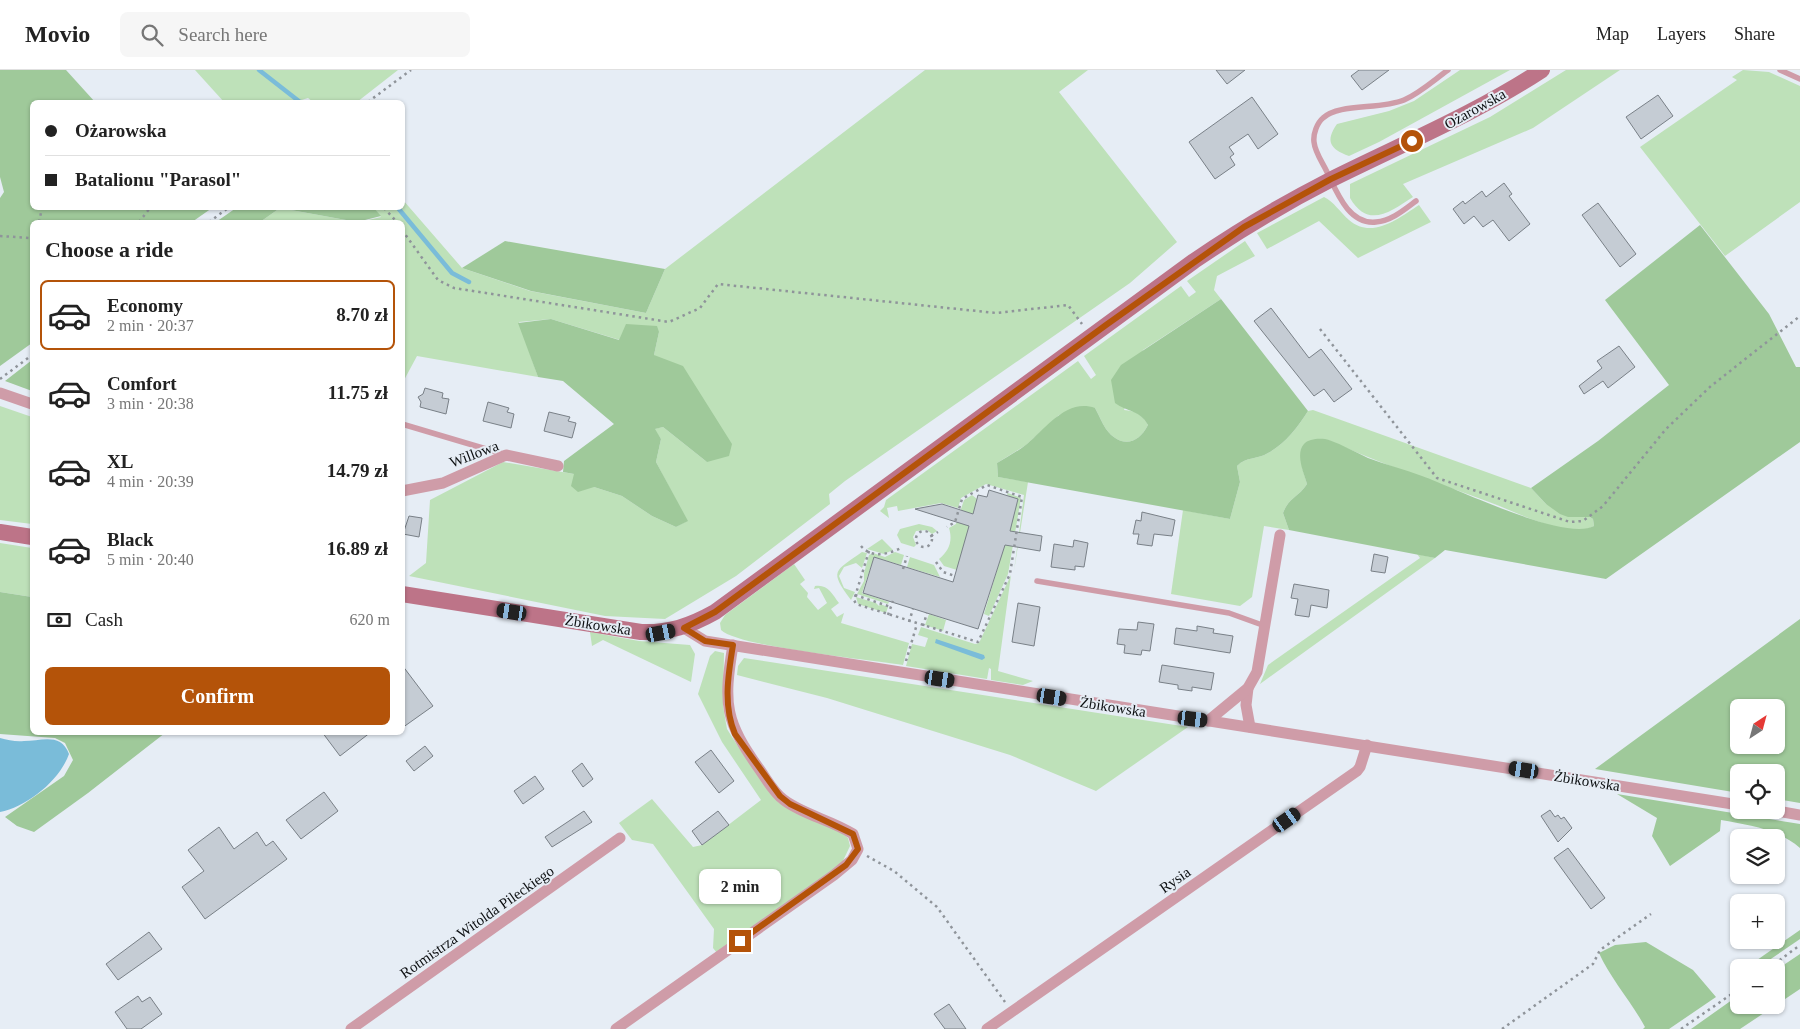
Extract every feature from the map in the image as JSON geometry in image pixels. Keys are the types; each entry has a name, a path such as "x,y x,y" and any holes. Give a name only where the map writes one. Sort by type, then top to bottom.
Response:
{"main road":[{"name":"Ożarowska","path":"684,628 715,612 1091,336 1244,227 1331,179 1445,126 1542,70"},
{"path":"0,532 30,537"},
{"name":"Żbikowska","path":"405,594 641,632 661,633 684,628"}],"street":[{"path":"0,393 30,403"},
{"name":"Willowa","path":"405,490 443,482 506,455 558,466"},
{"path":"1250,727 1246,705 1248,688 1256,672 1280,535"},
{"name":"Żbikowska","path":"684,628 705,641 1730,804"},
{"path":"616,1029 834,875 852,860 858,849 853,834 790,804 780,796 735,734 728,700 733,645"},
{"path":"1208,721 1248,688"},
{"name":"Rysia","path":"987,1029 1357,772 1368,745"},
{"path":"1785,812 1800,814"},
{"name":"Rotmistrza Witolda Pileckiego","path":"351,1029 620,838"}],"lane":[{"path":"1416,201 1387,220 1375,222 1365,222 1350,212 1331,179 1314,142 1315,131 1322,119 1332,111 1343,108 1375,107 1404,99 1448,70"},
{"path":"1780,70 1800,79"},
{"path":"405,425 506,455"},
{"path":"1037,581 1229,613 1265,626"}],"path":[{"path":"371,100 411,70"},
{"path":"141,220 148,210"},
{"path":"212,220 225,210"},
{"path":"386,210 395,220"},
{"path":"405,234 438,280 454,288 669,322 700,308 718,284 996,313 1068,305 1091,336"},
{"path":"0,236 30,238"},
{"path":"1320,329 1437,478 1570,522 1583,521 1603,506 1666,429 1712,386 1800,316"},
{"path":"0,379 30,356"},
{"path":"869,551 855,595 854,601 858,606 975,642 979,640 1010,574 1022,497 987,485 962,499 955,522 947,527"},
{"path":"925,531 931,536 932,542 928,547 917,545 918,533 925,531"},
{"path":"931,536 938,532"},
{"path":"861,546 869,551 884,555 901,548"},
{"path":"903,569 907,556"},
{"path":"936,562 943,572 955,576"},
{"path":"855,595 891,607"},
{"path":"888,616 893,601"},
{"path":"909,622 913,609"},
{"path":"923,626 927,613"},
{"path":"902,673 917,624"},
{"path":"858,849 870,859 894,871 937,907 1012,1012"},
{"path":"1502,1029 1593,964 1600,950 1651,914"},
{"path":"1781,959 1800,945"},
{"path":"1681,1029 1730,995"}],"green space":[{"path":"0,70 66,70 93,100 30,100 30,210 209,210 195,220 30,220 30,344 0,366 0,198 4,192 0,177"},
{"path":"195,70 398,70 360,100 310,100 308,98 302,100 222,100"},
{"path":"925,70 1088,70 1059,92 1177,242 1130,283 845,481 829,494 830,504 736,576 665,619 605,616 409,576 426,563 430,500 503,462 574,474 594,487 622,496 652,516 676,527 687,521 656,462 661,439 654,429 663,427 707,462 654,355 659,332 620,340 551,319 519,322 538,377 417,356 405,378 405,220 368,220 381,217 376,210 405,210 405,202 462,268 530,291 646,313 665,269"},
{"path":"1460,70 1510,70 1379,142 1349,156 1337,150 1331,144 1331,135 1337,124 1389,111 1414,101"},
{"path":"1566,70 1620,70 1533,128 1403,184 1413,197 1388,212 1380,215 1364,213 1350,198 1350,184 1490,117"},
{"path":"1743,70 1769,72 1800,86 1800,202 1725,256 1640,147 1737,80 1732,77"},
{"path":"1324,197 1358,226 1367,228 1385,225 1419,205 1431,222 1358,258 1319,221 1267,249 1257,233"},
{"path":"233,210 277,210 263,220 219,220"},
{"path":"277,210 291,210 346,220 263,220"},
{"path":"291,210 376,210 381,216 365,220 346,220"},
{"path":"1700,225 1769,314 1796,367 1800,367 1800,442 1606,579 1445,550 1435,558 1289,530 1283,513 1288,503 1307,484 1300,458 1301,448 1306,442 1320,439 1329,440 1368,458 1422,476 1510,512 1535,520 1559,527 1579,529 1594,526 1593,519 1590,517 1568,517 1560,514 1546,504 1531,488 1598,441 1669,385 1605,300"},
{"path":"505,241 665,269 646,313 531,291 462,268"},
{"path":"1245,241 1255,256 1217,276 1214,290 1221,299 1143,350 1124,410 1138,414 1148,425 1139,437 1128,442 1117,439 1106,429 1095,408 1059,415 1026,445 997,463 998,477 1028,482 1014,571 1024,495 986,484 961,498 958,508 941,503 898,511 897,506 887,508 889,518 880,511 884,507 886,500 1078,361 1091,379 1096,375 1084,356 1181,286 1189,297 1196,292 1187,281"},
{"path":"1221,299 1308,411 1280,445 1264,455 1245,461 1237,466 1240,482 1230,519 998,477 997,463 1027,444 1058,416 1075,407 1095,408 1106,429 1117,439 1128,442 1139,437 1148,425 1137,414 1115,403 1111,380 1121,365"},
{"path":"551,319 619,340 626,324 657,326 659,332 654,355 683,366 732,444 729,456 707,462 663,427 655,429 661,439 656,462 688,521 676,527 652,516 622,496 594,487 578,492 571,486 574,474 563,472 564,461 614,424 563,381 538,377 518,323"},
{"path":"30,362 30,390 5,381"},
{"path":"0,406 30,416 30,524 0,520"},
{"path":"1313,410 1531,488 1546,504 1590,517 1593,519 1594,526 1585,530 1579,530 1565,529 1542,523 1388,465 1328,440 1302,467 1307,484 1288,503 1283,513 1289,530 1264,526 1252,597 1240,606 1171,594 1183,510 1230,519 1240,482 1237,466 1245,461 1264,455 1280,445 1291,435 1308,411"},
{"path":"1008,493 1021,498 1008,574 989,616 984,614 1018,500 1007,495"},
{"path":"972,495 977,499 975,509 957,570 944,566 939,559 949,545 951,537 949,528 956,524 964,500"},
{"path":"919,524 932,527 937,531 932,534 927,530 916,531 913,537 916,545 914,547 901,543 897,535 900,529"},
{"path":"882,539 893,550 884,554 867,549"},
{"path":"0,543 30,548 30,597 0,592"},
{"path":"862,552 867,553 862,568 856,563 844,567 839,576 844,588 855,592 851,600 837,577 838,572 840,568"},
{"path":"895,552 904,555 901,565 874,557 862,593 889,602 888,604 857,594 864,581 864,573 869,555 873,553 885,557"},
{"path":"1417,554 1435,558 1260,684 1268,665 1420,558"},
{"path":"910,557 934,565 940,577 907,567"},
{"path":"794,564 805,580 800,584 808,593 807,597 818,610 827,603 819,588 814,589 815,586 829,590 839,603 831,609 837,617 844,613 841,623 909,643 903,665 752,642 721,630 720,623 725,615"},
{"path":"1011,575 998,671 1033,681 1023,685 991,680 991,669 989,668 987,679 906,666 912,644 925,647 928,638 918,635 921,627 975,644 979,643"},
{"path":"0,592 30,597 30,735 162,735 34,832 17,826 5,817 64,776 73,760 65,743 55,738 0,734"},
{"path":"856,597 876,603 879,606 880,604 888,607 886,613 858,604"},
{"path":"929,614 946,620 943,631 925,625"},
{"path":"1800,619 1800,803 1785,800 1785,764 1730,764 1730,792 1595,769"},
{"path":"590,632 639,641 690,645 695,654 691,682 603,640 592,646"},
{"path":"715,651 724,653 723,706 727,729 739,748 778,802 842,833 848,838 850,846 841,865 717,953 713,948 714,929 653,844 632,840 619,823 652,799 693,847 702,845 761,800 722,742 698,694 710,656"},
{"path":"744,658 1188,727 1096,791 1010,755 827,698 737,675 738,666"},
{"path":"1617,794 1730,813 1730,819 1770,819 1800,824 1800,848 1785,838 1785,829 1762,829 1721,820 1720,831 1670,866 1652,836 1657,818"},
{"path":"1800,930 1800,939 1771,959 1758,959 1773,949 1785,949 1785,940"},
{"path":"1646,942 1693,970 1716,997 1669,1029 1643,1029 1645,1027 1599,953 1615,945"},
{"path":"1800,954 1800,989 1785,999 1785,964"},
{"path":"1730,1001 1730,1014 1762,1014 1740,1029 1691,1029"}],"water":[{"path":"936,639 984,655 985,658 982,660 935,643"},
{"path":"0,738 18,741 56,740 65,747 69,754 65,764 41,791 21,804 0,812"}],"building":[{"path":"1216,70 1245,70 1227,84"},
{"path":"1359,70 1389,70 1362,90 1351,76"},
{"path":"1658,95 1673,116 1641,139 1626,117"},
{"path":"1252,97 1278,134 1258,149 1248,134 1229,147 1234,154 1230,157 1235,165 1215,179 1189,142"},
{"path":"1504,183 1512,194 1509,196 1530,224 1509,241 1493,220 1483,227 1474,216 1464,224 1453,209 1463,201 1465,204 1482,191 1486,197"},
{"path":"1598,203 1636,254 1620,267 1582,215"},
{"path":"1271,308 1309,358 1321,349 1352,389 1334,402 1324,389 1314,396 1254,321"},
{"path":"1619,346 1635,367 1608,388 1603,381 1584,394 1579,386 1602,368 1597,361"},
{"path":"425,388 443,393 442,398 449,399 446,414 420,407 421,402 418,397 423,394"},
{"path":"488,402 509,408 507,412 514,414 511,428 483,421"},
{"path":"549,412 570,417 568,421 576,423 572,438 544,431"},
{"path":"989,490 1018,499 1010,531 1042,536 1040,551 1005,545 978,629 863,593 874,557 953,582 969,526 915,509 942,504 973,514 978,495 987,497"},
{"path":"1142,512 1175,520 1172,536 1154,534 1152,546 1137,544 1139,534 1133,534 1136,520 1141,521"},
{"path":"409,516 422,518 419,537 405,534"},
{"path":"1074,540 1088,543 1084,567 1075,566 1075,570 1051,567 1054,544 1073,547"},
{"path":"1374,554 1388,557 1385,573 1371,571"},
{"path":"1294,584 1329,590 1327,608 1311,605 1309,617 1295,615 1298,599 1291,598"},
{"path":"1018,603 1040,607 1034,646 1012,642"},
{"path":"1138,622 1154,624 1150,651 1142,650 1141,655 1124,653 1125,645 1117,644 1119,629 1137,630"},
{"path":"1197,626 1214,629 1213,633 1233,636 1230,653 1174,644 1176,628 1197,631"},
{"path":"1162,665 1214,673 1211,690 1192,687 1192,691 1178,689 1178,685 1159,682"},
{"path":"405,669 433,706 405,726"},
{"path":"324,735 367,735 340,756"},
{"path":"425,746 433,756 414,771 406,761"},
{"path":"711,750 734,781 719,793 695,762"},
{"path":"582,763 593,779 583,787 572,771"},
{"path":"535,776 544,789 523,804 514,791"},
{"path":"324,792 338,811 301,839 286,820"},
{"path":"1550,810 1555,817 1558,815 1561,819 1564,817 1572,828 1558,842 1541,816"},
{"path":"584,811 592,822 552,847 545,837"},
{"path":"718,811 729,825 702,845 692,831"},
{"path":"219,827 234,849 257,832 266,846 273,841 287,859 205,919 182,887 204,871 188,850"},
{"path":"1568,848 1605,898 1591,909 1554,858"},
{"path":"149,932 162,949 118,980 106,964"},
{"path":"138,996 142,1002 150,997 162,1014 141,1029 127,1029 115,1012"},
{"path":"949,1004 966,1029 945,1029 934,1014"}],"waterway":[{"path":"259,70 297,100"},
{"path":"400,210 452,273 469,282"}],"route":[{"path":"740,941 834,875 856,855 858,849 853,834 844,828 790,804 780,796 752,759 735,734 732,726 729,715 728,684 733,645 705,641 684,628 715,612 1106,325 1244,227 1331,179 1412,141"}]}
